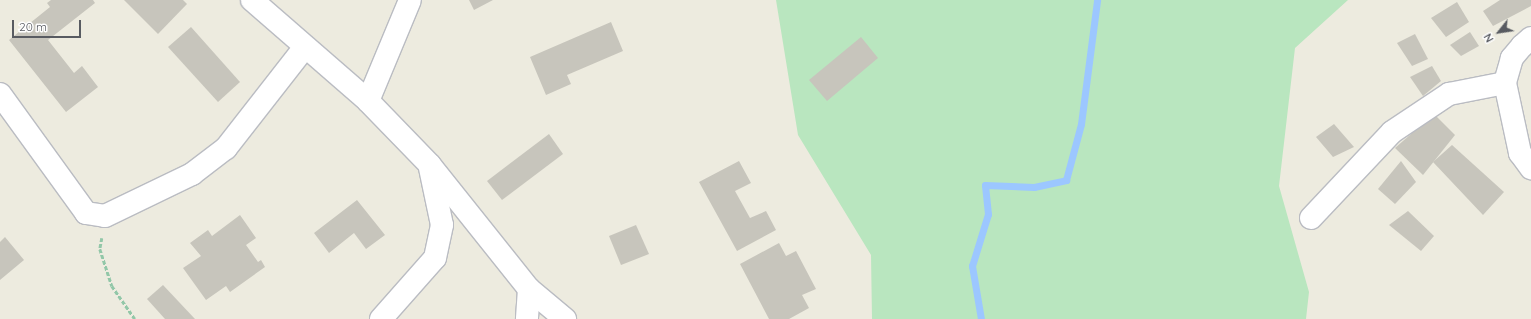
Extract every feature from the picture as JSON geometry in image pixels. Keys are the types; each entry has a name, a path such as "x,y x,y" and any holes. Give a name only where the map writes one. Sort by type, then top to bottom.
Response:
{"street":[{"path":"252,0 368,101 430,165 529,289 565,319"},
{"path":"368,101 410,0"},
{"path":"1531,38 1512,58 1506,83 1520,153 1531,168"},
{"path":"0,94 86,213 105,216 192,174 226,148 305,47"},
{"path":"1311,218 1392,132 1449,94 1506,83"},
{"path":"381,319 435,258 442,225 430,165"},
{"path":"527,319 529,289"}],"path":[{"path":"105,216 100,249 112,286 135,319"}],"green space":[{"path":"776,0 1348,0 1295,48 1279,186 1309,292 1306,319 872,319 871,255 798,135"}],"building":[{"path":"51,0 93,0 95,3 48,40 74,73 82,66 98,87 66,112 9,40 50,7 47,3"},
{"path":"124,0 183,0 187,4 158,34"},
{"path":"469,0 493,0 474,10"},
{"path":"1500,0 1531,0 1531,6 1493,26 1483,11"},
{"path":"1457,2 1469,22 1446,37 1431,18"},
{"path":"611,22 623,51 567,75 571,84 546,95 530,57"},
{"path":"191,27 240,82 218,102 168,47"},
{"path":"1470,32 1479,46 1461,56 1450,45"},
{"path":"1415,34 1428,59 1412,66 1397,43"},
{"path":"861,37 878,58 827,101 809,80"},
{"path":"1432,66 1441,81 1423,96 1410,77"},
{"path":"1434,114 1455,135 1423,175 1395,148"},
{"path":"1334,124 1354,147 1333,157 1316,137"},
{"path":"549,134 563,154 502,200 487,181"},
{"path":"1452,145 1504,192 1483,215 1433,162"},
{"path":"739,161 751,183 735,191 750,218 766,211 776,230 737,251 699,182"},
{"path":"1401,161 1416,182 1395,204 1378,189"},
{"path":"357,200 385,235 366,249 354,233 329,253 314,233"},
{"path":"1408,211 1434,236 1421,251 1389,225"},
{"path":"240,215 256,238 246,245 258,262 261,260 265,267 230,292 226,286 206,300 183,268 201,256 190,243 208,230 212,236"},
{"path":"636,225 649,254 621,265 609,236"},
{"path":"5,237 24,260 0,280 0,242"},
{"path":"779,243 786,256 796,251 816,289 802,295 809,308 789,319 769,319 740,264"},
{"path":"163,285 195,319 165,319 147,299"}],"waterway":[{"path":"981,319 972,266 988,214 985,185 1034,187 1066,180 1081,124 1097,0"}]}
